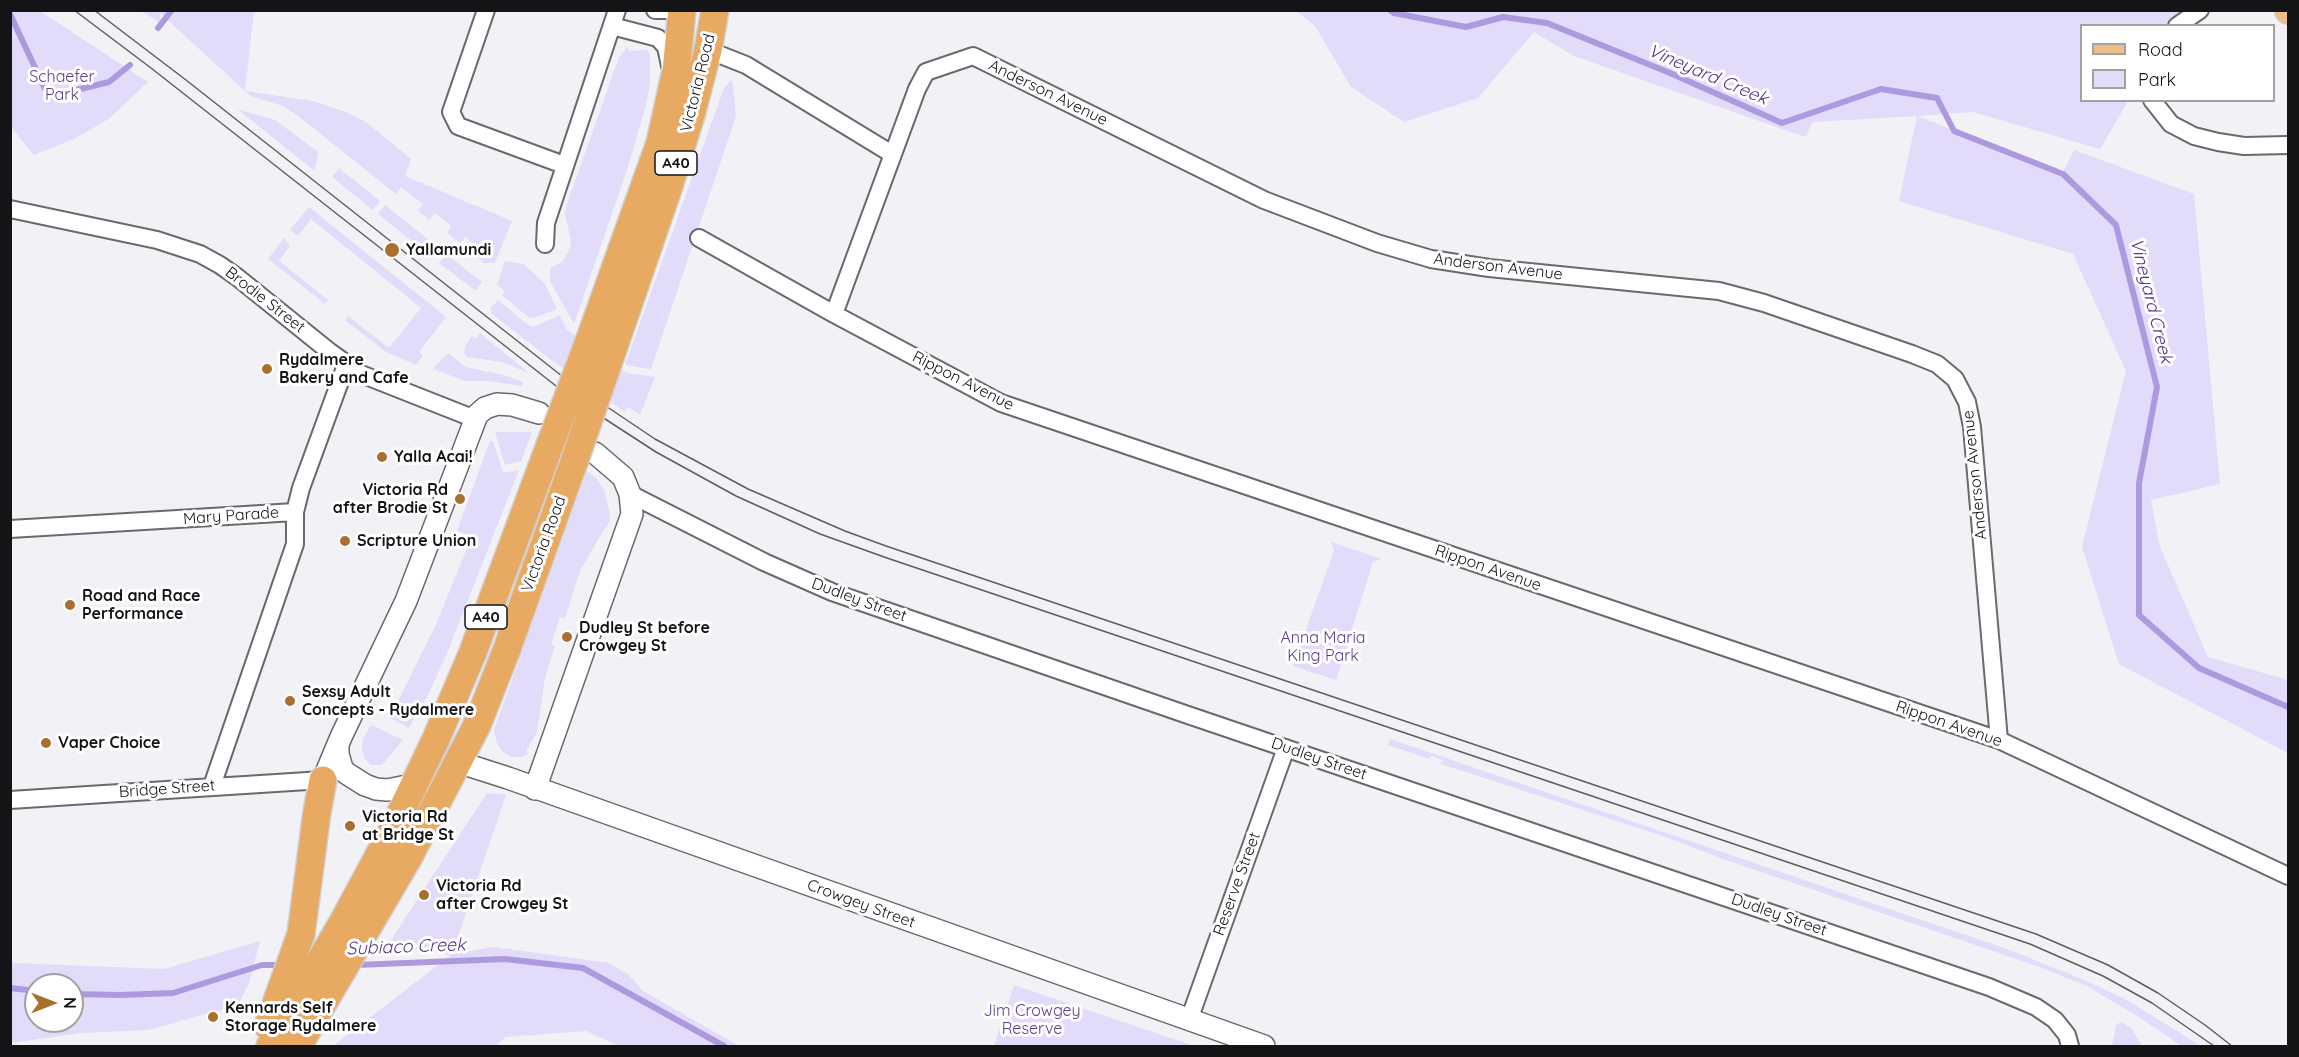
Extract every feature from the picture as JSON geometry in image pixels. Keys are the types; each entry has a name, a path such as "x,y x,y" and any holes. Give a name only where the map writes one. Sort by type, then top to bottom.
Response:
{"highway":[{"name":"Victoria Road","path":"270,1047 288,999 343,922 392,831 473,652 550,444 601,344 668,189 708,50 715,10"},
{"name":"Victoria Road","path":"298,1047 373,921 458,762 494,683 584,457 601,344 667,115 676,71 668,11"},
{"path":"667,115 670,66 668,11"},
{"path":"261,1047 288,999 303,925 317,812 335,776"}],"street":[{"path":"486,10 451,112 458,126 564,165"},
{"path":"2180,24 2200,10"},
{"path":"545,244 546,223 614,18 658,38 666,47 670,66"},
{"path":"708,50 746,65 892,154"},
{"name":"Anderson Avenue","path":"834,314 892,154 917,89 926,72 973,56 1263,200 1377,243 1431,259 1489,268 1719,291 1764,303 1937,364 1955,379 1967,402 1972,428 1999,740"},
{"path":"2154,102 2171,124 2194,136 2244,146 2289,145"},
{"name":"Brodie Street","path":"10,209 157,240 200,254 237,277 346,365 379,382 475,419"},
{"name":"Rippon Avenue","path":"699,238 834,314 1001,403 1999,740 2289,876"},
{"name":"Mary Parade","path":"10,529 295,512 301,488 346,365"},
{"path":"412,785 399,789 376,789 335,776 338,745 406,601 475,419 485,408 500,405 512,405 539,413"},
{"path":"535,789 632,514 630,495 623,477 584,457"},
{"name":"Dudley Street","path":"630,495 764,562 832,592 1955,975 2036,1007 2055,1020 2067,1035 2070,1047"},
{"path":"212,786 295,544 295,512"},
{"name":"Reserve Street","path":"1189,1020 1286,748"},
{"name":"Crowgey Street","path":"458,762 1264,1047"},
{"name":"Bridge Street","path":"10,800 335,776"}],"green space":[{"name":"Schaefer Park","path":"10,11 40,11 148,82 110,118 74,139 34,155 11,127"},
{"path":"141,11 254,11 245,91 160,13 161,23"},
{"path":"1296,11 2180,11 2173,24 2080,24 2080,102 2127,102 2100,149 1973,112 1918,116 2062,174 2074,150 2194,194 2220,484 2151,500 2160,547 2208,657 2288,680 2288,753 2119,664 2082,547 2126,371 2073,254 1899,201 1917,116 1813,122 1805,137 1574,56 1534,32 1478,98 1404,122 1351,87 1315,26"},
{"path":"627,47 629,51 647,50 650,54 650,82 646,105 627,170 574,324 550,281 550,268 562,262 570,249 571,241 565,214 567,204 619,57"},
{"path":"732,79 736,116 651,369 625,365 724,88"},
{"path":"245,91 313,101 346,112 366,122 411,159 405,176 512,221 494,263 484,263 478,258 483,251 465,237 460,243 447,233 451,226 435,213 429,220 418,211 423,204 401,187 396,194 297,115 283,106 251,96"},
{"path":"237,109 275,120 318,152 315,171"},
{"path":"339,168 380,201 373,210 332,177"},
{"path":"385,205 440,249 433,258 378,214"},
{"path":"309,207 446,317 419,352 423,355 416,365 386,352 345,320 348,316 389,348 421,308 311,219 298,236 290,230"},
{"path":"284,238 290,246 279,261 328,300 325,304 268,259"},
{"path":"446,254 482,282 476,291 439,263"},
{"path":"505,261 524,264 545,284 557,309 533,318 528,317 502,295 505,291 497,285"},
{"path":"498,300 533,327 560,315 567,330 626,373 655,377 640,415 628,407 625,412 546,356 491,313 491,308"},
{"path":"480,333 529,373 502,362 467,357 464,352 466,345 472,336 476,339"},
{"path":"448,353 466,367 507,376 523,382 522,386 489,381 465,381 433,369"},
{"path":"495,432 532,432 521,461 505,465"},
{"path":"490,441 493,441 503,473 519,470 450,646 429,693 409,728 390,718 437,622 472,536 457,531"},
{"path":"587,471 596,478 605,492 610,516 608,525 580,571 565,618 560,617 551,644 555,646 545,678 537,732 526,751 528,754 511,757 502,751 497,743 494,730"},
{"name":"Anna Maria King Park","path":"1331,542 1382,559 1373,562 1336,680 1293,666 1334,551"},
{"path":"371,725 403,740 382,765 370,765 364,757 363,739"},
{"path":"1390,739 2010,950 2125,999 2200,1046 2182,1046 2085,985 2034,965 1723,859 1663,836 1441,764 1443,760 1431,756 1430,759 1388,745"},
{"path":"487,793 506,795 452,954 494,947 609,963 629,975 643,991 739,1046 619,1046 586,1031 506,1037 495,1046 333,1046 451,955 387,946"},
{"path":"260,941 249,983 238,1005 148,1030 84,1033 84,973 24,973 24,1033 81,1033 11,1043 11,963 164,969"},
{"name":"Jim Crowgey Reserve","path":"1014,985 1194,1046 994,1046"},
{"path":"2121,1022 2132,1029 2142,1046 2112,1046 2116,1025"}],"waterway":[{"name":"Vineyard Creek","path":"158,28 172,10"},
{"name":"Vineyard Creek","path":"1390,10 1394,13 1466,27 1503,17 1547,23 1670,73 1782,123 1881,89 1937,98 1954,131 2063,174 2116,225 2157,387 2139,483 2139,615 2199,668 2288,707"},
{"name":"Vineyard Creek","path":"10,14 45,89 60,94 109,82 130,65"},
{"name":"Subiaco Creek","path":"356,965 505,959 583,968 724,1046"},
{"name":"Subiaco Creek","path":"84,994 173,993 262,965 282,965"},
{"name":"Subiaco Creek","path":"10,988 24,990"}],"tram line":[{"path":"74,10 565,393 656,452 736,496 820,534 887,558 2030,944 2103,976 2152,1003 2214,1046"},
{"path":"94,10 567,380 655,439 748,489 886,546 2036,934 2108,965 2158,993 2232,1046"}],"place":[{"name":"Yallamundi","path":"392,250"},
{"name":"Rydalmere Bakery and Cafe","path":"267,369"},
{"name":"Yalla Acai!","path":"382,457"},
{"name":"Victoria Rd after Brodie St","path":"460,499"},
{"name":"Scripture Union","path":"345,541"},
{"name":"Road and Race Performance","path":"70,605"},
{"name":"Dudley St before Crowgey St","path":"567,637"},
{"name":"Sexsy Adult Concepts - Rydalmere","path":"290,701"},
{"name":"Vaper Choice","path":"46,743"},
{"name":"Victoria Rd at Bridge St","path":"350,826"},
{"name":"Victoria Rd after Crowgey St","path":"424,895"},
{"name":"Kennards Self Storage Rydalmere","path":"213,1017"}]}
